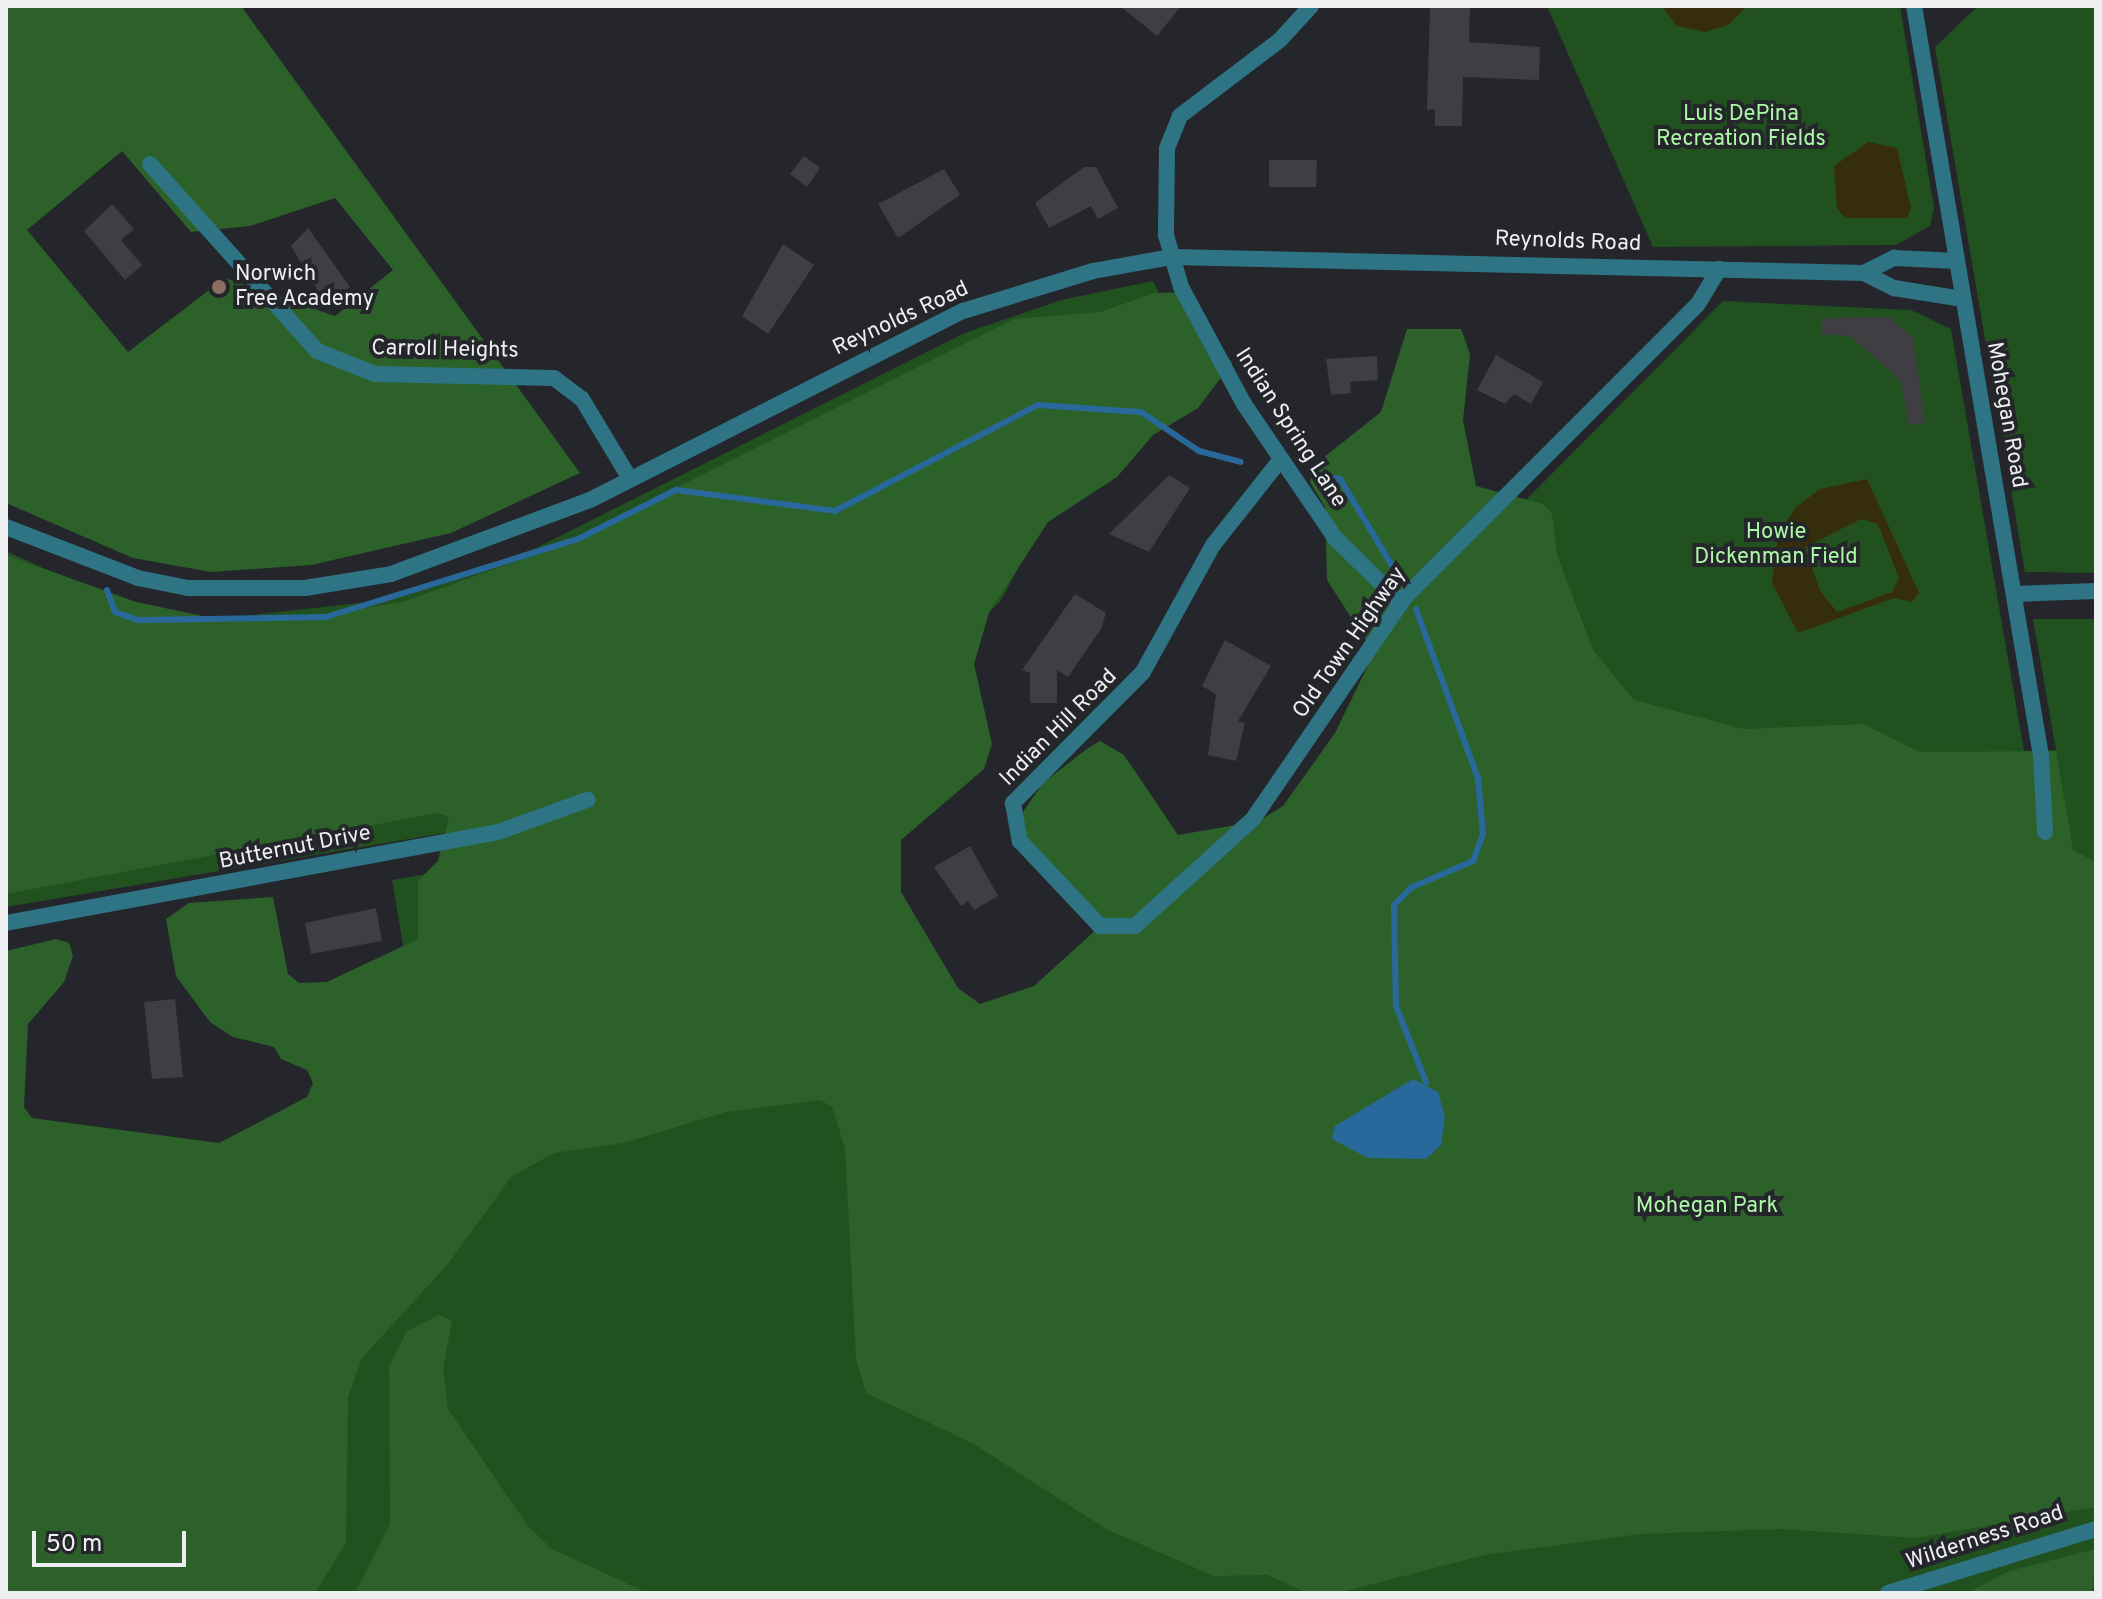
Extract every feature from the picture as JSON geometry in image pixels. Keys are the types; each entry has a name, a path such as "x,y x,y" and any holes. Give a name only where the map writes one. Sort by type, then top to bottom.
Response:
{"street":[{"name":"Indian Spring Lane","path":"1311,6 1280,40 1202,94 1174,127 1165,166 1171,257 1191,308 1281,459 1343,548 1401,603"},
{"name":"Mohegan Road","path":"1914,6 2041,756 2045,832"},
{"name":"Carroll Heights","path":"150,164 317,351 375,374 554,378 582,399 630,479"},
{"name":"Reynolds Road","path":"6,527 162,584 305,588 448,558 630,479 963,311 1093,271 1171,257 1864,273 1887,286 1963,299"},
{"name":"Reynolds Road","path":"1864,273 1894,258 1957,261"},
{"name":"Old Town Highway","path":"1115,930 1141,922 1253,819 1401,603 1698,304 1719,269"},
{"name":"Indian Hill Road","path":"1115,930 1085,915 1020,841 1013,803 1143,672 1213,545 1281,459"},
{"path":"2014,594 2096,591"},
{"name":"Butternut Drive","path":"6,923 498,832 587,800"},
{"name":"Wilderness Road","path":"1888,1593 2096,1529"}],"green space":[{"name":"Norwich Free Academy","path":"6,6 241,6 580,473 451,533 311,565 211,572 133,558 6,503","holes":["122,151 191,232 250,226 335,198 393,270 335,316 225,278 128,352 27,230"]},
{"name":"Luis DePina Recreation Fields","path":"1547,6 1900,6 1934,208 1930,226 1896,245 1653,247"},
{"path":"1978,6 2096,6 2096,573 2025,572 1935,47"},
{"name":"Mohegan Park","path":"1153,281 1186,350 1054,502 1000,602 877,705 820,807 1008,1056 1267,833 1439,588 1723,301 1911,310 1951,329 2024,751 2056,750 2033,619 2096,619 2096,1593 6,1593 6,1170 437,1145 392,880 596,845 546,816 6,907 6,551 119,603 216,619 385,600 534,549 965,333 1061,300"},
{"name":"Mohegan Park","path":"1184,292 1232,363 1198,408 1153,435 1117,477 1048,522 989,613 974,664 992,744 984,769 901,840 901,892 958,988 980,1004 1034,986 1097,929 1035,856 1018,819 1043,783 1100,741 1124,755 1178,835 1259,821 1283,806 1335,733 1374,653 1327,580 1325,507 1310,482 1313,466 1381,412 1407,329 1461,329 1470,354 1463,420 1476,486 1543,504 1552,514 1557,555 1593,650 1634,700 1744,729 1863,724 1919,752 2056,751 2073,850 2096,862 2096,1507 1915,1538 1780,1529 1640,1534 1485,1555 1338,1593 1308,1593 1267,1575 1214,1576 1108,1530 972,1443 866,1393 856,1359 845,1148 832,1107 820,1100 726,1112 623,1143 554,1153 512,1176 448,1264 362,1358 348,1397 346,1543 315,1593 6,1593 6,951 56,939 69,943 73,956 64,982 28,1024 24,1107 32,1118 219,1143 307,1097 313,1083 307,1070 281,1059 274,1047 233,1037 210,1022 176,976 166,919 189,903 273,897 288,974 299,983 327,982 418,939 418,881 438,861 449,817 437,813 6,894 6,555 136,602 222,620 304,618 402,602 560,546 1014,319 1100,312 1155,293"},
{"path":"439,1315 452,1321 443,1368 448,1409 528,1526 552,1549 648,1593 355,1593 390,1524 389,1366 407,1331"},
{"path":"2096,1549 2092,1593 1967,1593 2009,1571"}],"sand":[{"path":"1662,6 1748,6 1728,25 1705,32 1677,26"},
{"path":"1868,142 1897,148 1911,208 1907,218 1846,218 1837,209 1834,166"},
{"path":"1867,479 1919,593 1912,602 1894,598 1798,633 1772,583 1778,536 1795,508 1820,489","holes":["1861,519 1878,524 1899,578 1892,592 1837,612 1820,591 1805,547"]}],"water":[{"path":"1413,1079 1438,1092 1445,1117 1441,1145 1426,1159 1368,1158 1332,1139 1335,1126"}],"building":[{"path":"1120,6 1181,6 1157,36"},
{"path":"1430,6 1470,7 1469,42 1540,47 1539,80 1463,77 1462,126 1435,126 1435,109 1427,110"},
{"path":"804,156 820,168 807,187 790,174"},
{"path":"1269,160 1317,160 1316,187 1269,187"},
{"path":"1084,167 1096,167 1118,208 1098,219 1091,206 1049,228 1035,203"},
{"path":"944,169 960,195 898,238 878,204"},
{"path":"112,204 134,229 121,240 142,265 125,280 84,231"},
{"path":"308,228 350,287 326,304 291,246"},
{"path":"783,244 814,265 768,334 742,316"},
{"path":"1889,317 1913,338 1925,423 1909,425 1900,380 1850,336 1821,334 1821,318"},
{"path":"1496,355 1543,382 1531,404 1514,394 1505,404 1477,390"},
{"path":"1377,356 1378,380 1350,382 1351,393 1331,395 1326,359"},
{"path":"1169,475 1190,488 1149,552 1109,534"},
{"path":"1075,594 1106,613 1101,629 1068,677 1057,670 1057,703 1030,703 1030,673 1022,670"},
{"path":"1225,640 1271,666 1238,721 1245,723 1236,761 1208,755 1216,694 1202,686"},
{"path":"970,846 998,896 974,910 968,901 961,906 934,867"},
{"path":"376,908 382,941 311,954 305,923"},
{"path":"175,999 183,1077 152,1079 144,1002"}],"waterway":[{"path":"107,590 115,612 138,620 326,617 578,539 676,490 835,511 1038,405 1141,412 1199,451 1241,462"},
{"path":"1318,476 1340,479 1399,577"},
{"path":"1416,609 1478,778 1483,834 1473,861 1412,887 1394,905 1396,1006 1426,1082"}],"place":[{"name":"Norwich Free Academy","path":"219,287"}],"park label":[{"name":"Howie Dickenman Field","path":"1776,544"}]}
